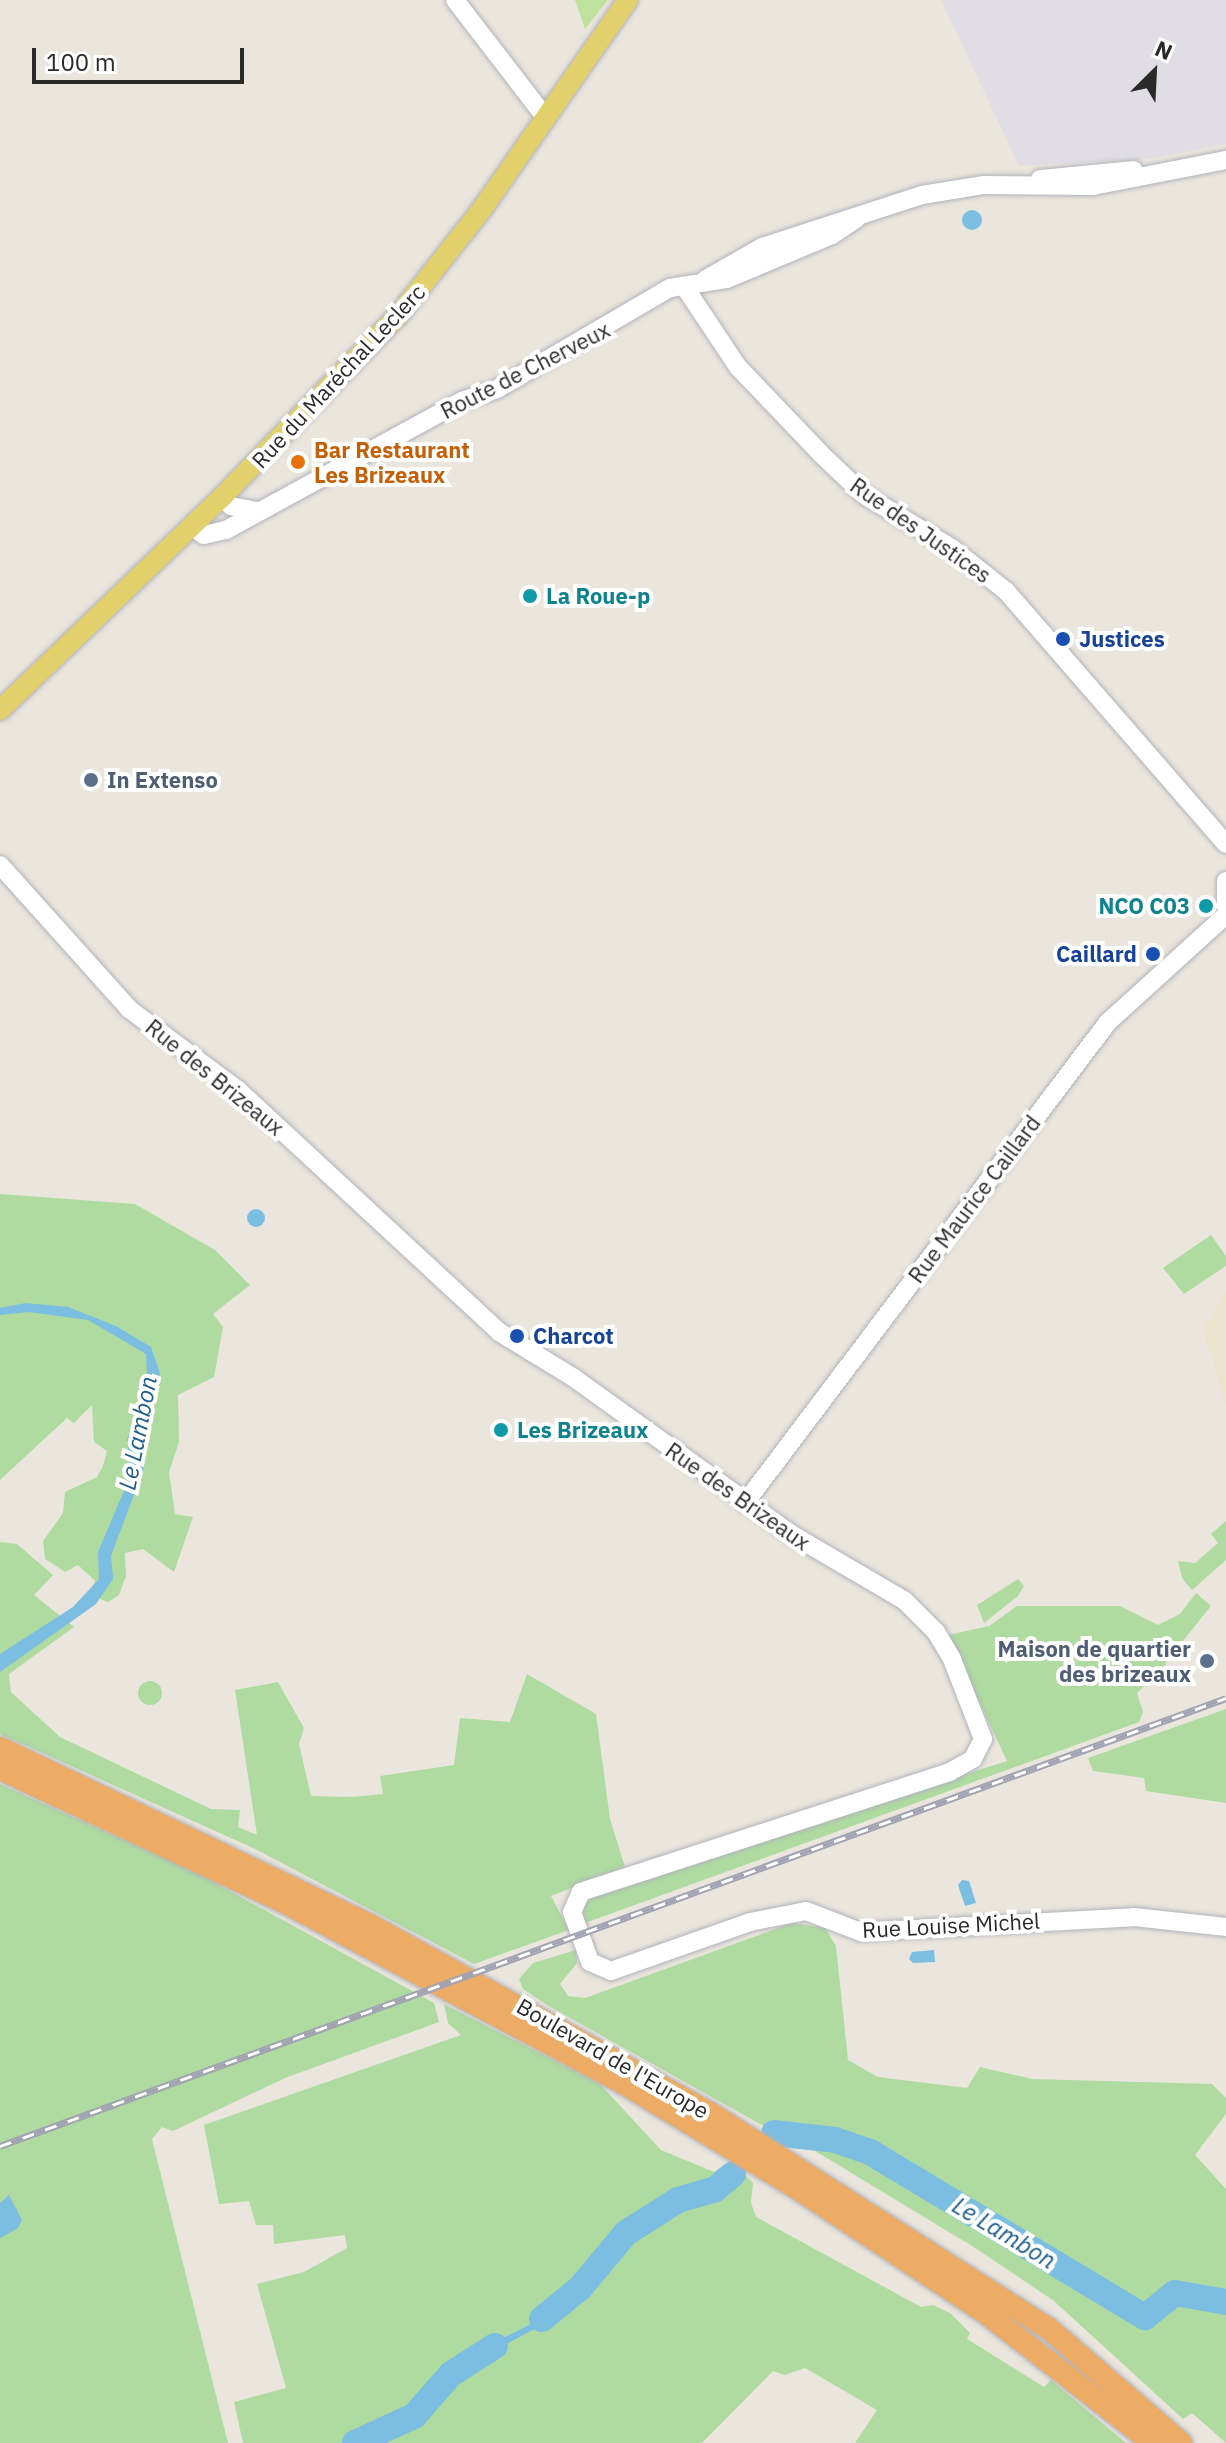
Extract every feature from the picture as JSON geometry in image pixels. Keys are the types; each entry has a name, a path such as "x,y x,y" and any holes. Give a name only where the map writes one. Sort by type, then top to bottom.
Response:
{"highway":[{"name":"Boulevard de l'Europe","path":"0,1748 358,1918 710,2113 1048,2328 1181,2443"},
{"name":"Boulevard de l'Europe","path":"0,1769 299,1910 643,2095 800,2190 986,2313 1153,2443"}],"main road":[{"name":"Rue du Maréchal Leclerc","path":"0,710 192,527 401,312 546,118 628,0"}],"street":[{"path":"455,0 546,118"},
{"name":"Route de Cherveux","path":"192,527 214,534 645,307 679,297 684,286 727,279 832,235 857,218 946,190 1018,185 1093,186 1226,160"},
{"name":"Rue des Justices","path":"684,286 738,367 821,454 863,494 953,549 1006,591 1105,711 1226,844"},
{"path":"222,497 231,506 256,511"},
{"name":"Rue des Brizeaux","path":"0,865 129,1009 238,1090 499,1332 574,1378 745,1503 921,1615 952,1659 974,1709 983,1739 979,1750 950,1772 590,1888 575,1898 574,1925"},
{"path":"1226,881 1226,907"},
{"name":"Rue Maurice Caillard","path":"745,1503 1108,1022 1226,915"},
{"name":"Rue Louise Michel","path":"574,1925 590,1962 603,1971 797,1912 823,1914 861,1932 1134,1917 1226,1927"}],"shaded area":[{"path":"941,0 1226,0 1226,144 1148,159 1019,166"},
{"path":"1226,1291 1226,1407 1203,1329"}],"green space":[{"path":"575,0 608,0 585,29"},
{"path":"0,1194 135,1204 215,1250 250,1285 213,1314 223,1327 214,1377 178,1395 179,1442 169,1472 175,1514 193,1517 174,1572 143,1549 125,1553 126,1576 119,1595 108,1602 90,1595 95,1581 78,1565 65,1572 45,1559 43,1541 63,1513 65,1492 97,1477 103,1466 107,1451 94,1442 92,1405 74,1423 67,1418 0,1480"},
{"path":"1211,1235 1226,1256 1226,1266 1184,1294 1163,1268"},
{"path":"1226,1521 1226,1560 1192,1590 1182,1578 1178,1561 1195,1563 1218,1543 1211,1534"},
{"path":"0,1542 17,1544 53,1575 34,1595 74,1627 9,1674 11,1692 60,1737 211,1809 240,1810 238,1827 257,1835 235,1690 278,1682 304,1728 299,1744 311,1796 352,1797 383,1794 380,1776 454,1765 460,1718 510,1722 527,1674 596,1714 610,1819 625,1867 551,1896 569,1930 474,1964 253,1848 0,1734"},
{"path":"1018,1579 1024,1586 1018,1596 984,1623 977,1605"},
{"path":"1196,1593 1211,1606 1166,1662 1164,1679 1147,1683 1137,1693 1143,1712 1139,1722 585,1923 582,1907 590,1893 1007,1761 948,1635 989,1626 1017,1606 1120,1606 1158,1625 1180,1614"},
{"path":"150,1681 159,1684 162,1693 159,1702 150,1705 141,1702 138,1693 141,1684"},
{"path":"1226,1709 1226,1803 1146,1791 1144,1778 1093,1771 1088,1758"},
{"path":"0,1784 195,1872 434,2003 439,2022 285,2078 173,2131 162,2127 152,2139 228,2443 0,2443"},
{"path":"792,1923 825,1928 836,1946 848,2060 878,2077 967,2088 980,2067 1032,2079 1212,2084 1226,2098 1226,2114 1195,2155 1226,2189 1226,2443 1192,2413 1183,2419 1054,2301 972,2246 782,2131 767,2128 547,2005 523,1989 519,1979 533,1963 576,1950 577,1963 560,1984 568,1996 585,1998"},
{"path":"444,2004 600,2084 661,2150 714,2172 731,2161 753,2183 751,2203 756,2217 921,2307 933,2305 950,2313 970,2333 967,2339 1044,2387 1051,2380 1126,2443 855,2443 877,2410 805,2368 785,2375 773,2371 702,2443 243,2443 234,2402 286,2388 257,2284 304,2272 347,2248 345,2235 274,2244 273,2225 256,2225 249,2201 219,2204 204,2125 461,2035 448,2023"}],"water":[{"path":"972,210 979,213 982,220 979,227 972,230 965,227 962,220 965,213"},
{"path":"252,1209 260,1209 265,1218 263,1225 252,1227 247,1222 247,1214"},
{"path":"26,1303 68,1307 116,1326 151,1347 160,1373 141,1440 144,1468 111,1556 113,1579 96,1604 0,1672 0,1654 73,1607 99,1579 98,1552 131,1474 127,1440 147,1375 146,1354 88,1320 29,1312 0,1315 0,1308"},
{"path":"962,1880 969,1881 976,1903 965,1906 958,1885"},
{"path":"934,1950 935,1962 913,1963 909,1959 912,1952"},
{"path":"709,2188 714,2191 667,2208 634,2229 538,2327 470,2364 412,2421 360,2443 346,2443 408,2417 485,2347 533,2323 590,2273 633,2226 659,2207"},
{"path":"9,2195 22,2220 18,2228 0,2238 0,2203"},
{"path":"1173,2292 1226,2299 1226,2307 1174,2296"}],"waterway":[{"name":"Le Lambon","path":"774,2133 835,2140 870,2152 1145,2317 1175,2293 1226,2302"},
{"name":"Le Lambon","path":"542,2319 580,2288 626,2233 678,2200 714,2190 733,2174"},
{"name":"Le Lambon","path":"355,2443 414,2416 451,2374 495,2346"}],"railway":[{"path":"0,2146 1226,1698"}],"place":[{"name":"Bar Restaurant Les Brizeaux","path":"298,462"},
{"name":"La Roue-p","path":"530,596"},
{"name":"Justices","path":"1063,639"},
{"name":"In Extenso","path":"91,780"},
{"name":"NCO C03","path":"1206,906"},
{"name":"Caillard","path":"1153,954"},
{"name":"Charcot","path":"517,1336"},
{"name":"Les Brizeaux","path":"501,1430"},
{"name":"Maison de quartier des brizeaux","path":"1207,1661"}]}
